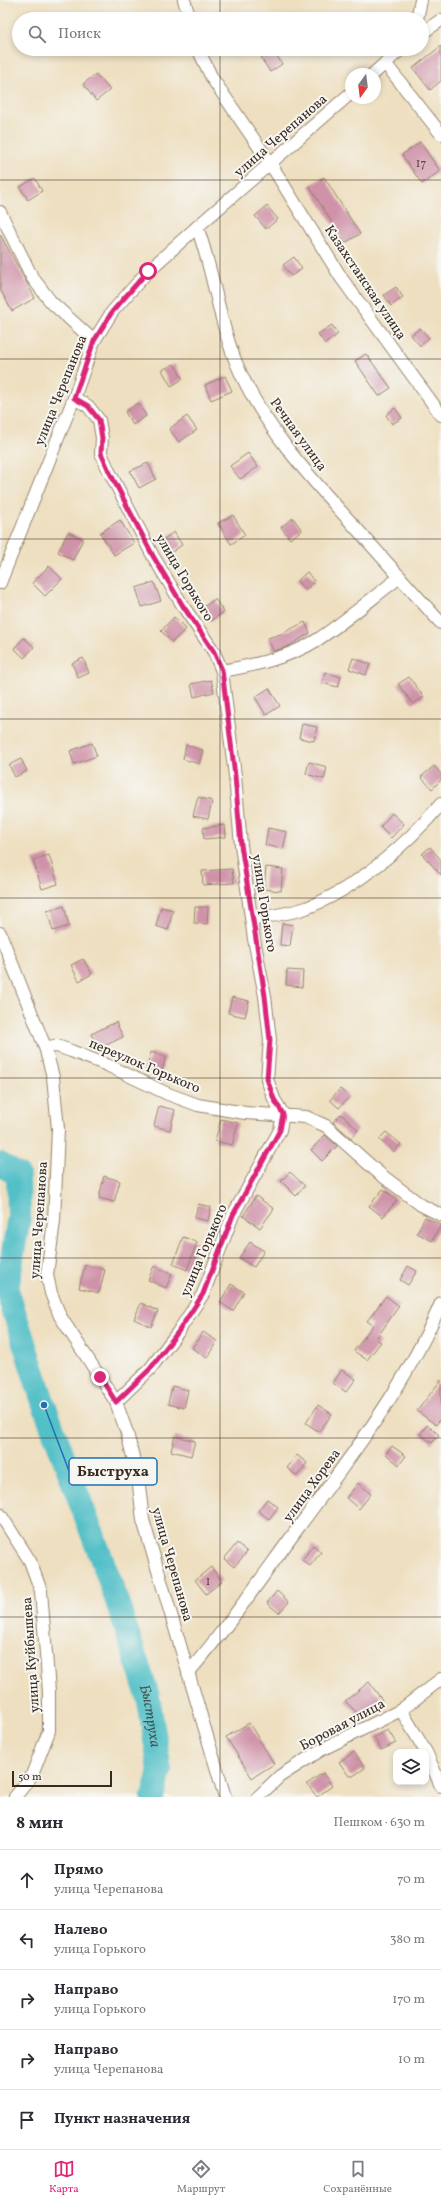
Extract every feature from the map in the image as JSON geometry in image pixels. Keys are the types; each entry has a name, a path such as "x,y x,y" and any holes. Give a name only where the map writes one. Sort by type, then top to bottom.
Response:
{"street":[{"path":"184,0 188,12"},
{"path":"418,12 421,0"},
{"path":"429,28 441,20"},
{"name":"Казахстанская улица","path":"201,56 212,78 270,163 342,279 441,415"},
{"path":"380,68 394,56"},
{"path":"385,63 441,134"},
{"name":"улица Черепанова","path":"0,583 74,398 94,341 112,312 148,271 345,98"},
{"path":"0,212 32,277 51,302 94,341"},
{"name":"Речная улица","path":"197,227 204,247 229,349 241,376 265,417 306,473 441,623"},
{"name":"улица Горького","path":"74,398 88,406 99,420 102,438 101,453 109,471 153,556 183,606 214,652 222,670 234,761 241,845 265,996 270,1040 267,1079 274,1099 283,1114 280,1130 233,1215 203,1294 178,1332 150,1369 116,1402"},
{"path":"222,670 251,665 288,654 316,640 400,577"},
{"path":"252,919 304,908 326,899 388,857 417,832 441,804"},
{"name":"улица Черепанова","path":"0,934 45,1048 53,1077 58,1129 54,1221 47,1275 51,1294 60,1316 116,1402 127,1433 138,1477 143,1520 225,1797"},
{"name":"переулок Горького","path":"45,1048 57,1046 64,1048 107,1065 168,1094 198,1105 245,1113 283,1114 306,1117 326,1126 380,1174 421,1205 441,1215"},
{"name":"улица Хорева","path":"188,1673 219,1638 376,1423 425,1342 441,1303"},
{"name":"улица Куйбышева","path":"0,1514 30,1561 41,1591 49,1691 49,1731 32,1775 15,1797"},
{"name":"Боровая улица","path":"258,1797 280,1776 321,1750 401,1710 441,1679"},
{"path":"401,1710 424,1749"},
{"path":"429,1759 441,1786"}],"building":[{"path":"441,46 441,81 430,90 413,68"},
{"path":"265,56 277,56 282,64 270,72 261,58"},
{"path":"96,74 110,90 96,101 83,84"},
{"path":"420,142 440,171 422,184 402,155"},
{"path":"324,177 360,234 345,243 309,186"},
{"path":"35,178 42,191 28,200 20,187"},
{"path":"267,206 278,219 266,229 255,216"},
{"path":"0,234 35,298 12,311 0,289"},
{"path":"294,257 302,269 291,276 283,265"},
{"path":"396,287 403,297 391,306 384,295"},
{"path":"332,325 338,334 325,344 318,334"},
{"path":"420,328 429,338 420,346 411,335"},
{"path":"366,354 391,388 379,396 355,361"},
{"path":"174,364 183,379 171,386 162,370"},
{"path":"225,376 232,391 211,400 205,385"},
{"path":"138,403 146,416 133,425 125,412"},
{"path":"395,408 402,418 392,424 386,415"},
{"path":"187,416 197,430 179,442 169,429"},
{"path":"248,453 258,467 240,479 230,466"},
{"path":"148,463 156,479 139,488 130,471"},
{"path":"233,515 245,535 231,544 218,523"},
{"path":"293,518 302,530 290,539 281,527"},
{"path":"120,520 134,543 114,555 100,533"},
{"path":"68,532 83,539 73,560 58,552"},
{"path":"174,532 182,545 169,554 161,541"},
{"path":"49,566 62,579 45,596 32,583"},
{"path":"307,572 315,582 305,590 297,581"},
{"path":"154,582 161,601 142,607 136,588"},
{"path":"215,599 224,612 211,621 202,608"},
{"path":"174,617 186,629 172,642 161,631"},
{"path":"305,622 310,633 287,647 273,651 268,638 281,634"},
{"path":"24,638 34,647 24,658 14,648"},
{"path":"83,658 89,673 78,678 72,663"},
{"path":"353,658 370,664 366,675 349,669"},
{"path":"325,672 341,677 338,687 322,683"},
{"path":"409,677 424,697 413,704 398,684"},
{"path":"211,680 214,692 194,697 191,684"},
{"path":"269,688 280,706 266,715 255,697"},
{"path":"302,724 317,727 314,741 299,738"},
{"path":"92,743 97,756 74,764 70,751"},
{"path":"186,745 203,750 199,764 183,759"},
{"path":"21,759 27,771 15,777 9,765"},
{"path":"309,762 327,767 324,779 306,774"},
{"path":"434,766 441,774 441,780 432,789 421,777"},
{"path":"198,797 212,801 208,819 193,816"},
{"path":"392,813 404,824 391,838 380,827"},
{"path":"225,825 226,837 204,839 203,828"},
{"path":"268,828 287,832 283,849 265,845"},
{"path":"430,847 441,860 441,875 422,854"},
{"path":"49,855 58,884 42,889 33,860"},
{"path":"266,867 283,869 281,891 264,889"},
{"path":"232,869 234,883 203,885 202,871"},
{"path":"64,906 69,926 53,931 47,911"},
{"path":"161,907 173,910 168,930 156,926"},
{"path":"195,907 208,907 207,924 194,923"},
{"path":"282,923 293,925 290,946 280,945"},
{"path":"83,959 92,974 79,981 71,965"},
{"path":"287,970 303,971 302,987 286,985"},
{"path":"232,997 249,1001 245,1017 228,1013"},
{"path":"116,1022 123,1037 98,1049 91,1034"},
{"path":"151,1052 166,1057 161,1074 146,1069"},
{"path":"340,1089 349,1097 339,1108 330,1100"},
{"path":"159,1106 175,1110 170,1130 154,1126"},
{"path":"341,1114 358,1130 351,1138 333,1122"},
{"path":"221,1119 238,1123 232,1145 215,1141"},
{"path":"386,1132 401,1144 394,1152 379,1139"},
{"path":"325,1135 337,1146 322,1161 311,1150"},
{"path":"290,1172 305,1186 296,1196 281,1181"},
{"path":"104,1176 120,1181 114,1202 99,1198"},
{"path":"383,1189 397,1200 383,1217 369,1206"},
{"path":"256,1196 274,1209 260,1228 243,1216"},
{"path":"198,1204 211,1207 208,1221 195,1218"},
{"path":"425,1217 441,1225 432,1241 417,1233"},
{"path":"183,1237 197,1242 187,1270 173,1264"},
{"path":"250,1242 264,1251 254,1267 239,1258"},
{"path":"85,1265 105,1270 99,1293 79,1288"},
{"path":"154,1266 172,1274 166,1288 148,1280"},
{"path":"408,1266 417,1271 408,1285 400,1280"},
{"path":"231,1284 244,1292 233,1311 220,1302"},
{"path":"386,1296 399,1306 376,1339 381,1342 367,1360 354,1351 373,1325 367,1321"},
{"path":"141,1303 158,1311 151,1327 134,1319"},
{"path":"203,1332 217,1341 207,1358 192,1348"},
{"path":"342,1370 356,1379 346,1392 333,1383"},
{"path":"441,1380 441,1418 436,1425 417,1411"},
{"path":"172,1386 188,1390 184,1408 168,1404"},
{"path":"318,1405 332,1414 319,1432 306,1423"},
{"path":"427,1425 439,1435 432,1443 420,1434"},
{"path":"175,1436 195,1441 191,1456 171,1451"},
{"path":"392,1446 406,1456 399,1465 386,1454"},
{"path":"297,1455 307,1463 297,1476 287,1468"},
{"path":"358,1483 371,1494 359,1509 346,1498"},
{"path":"267,1499 278,1507 269,1519 258,1511"},
{"path":"237,1543 247,1552 234,1567 224,1559"},
{"path":"313,1545 321,1552 310,1566 302,1560"},
{"path":"211,1567 222,1581 206,1594 195,1580"},
{"path":"277,1591 289,1602 279,1613 267,1603"},
{"path":"369,1682 382,1700 362,1718 345,1701"},
{"path":"249,1723 274,1764 252,1778 226,1737"},
{"path":"388,1730 396,1743 381,1750 374,1737"},
{"path":"354,1752 365,1768 353,1776 349,1776 339,1762"},
{"path":"323,1773 332,1786 317,1797 307,1784"}],"waterway":[{"name":"Быструха","path":"0,1164 18,1175 19,1216 7,1290 44,1405 114,1592 148,1696 160,1771 153,1797"}],"place":[{"name":"Быструха","path":"44,1405"}],"route":[{"path":"100,1377 116,1402 150,1369 178,1332 203,1294 214,1260 233,1215 280,1130 283,1114 274,1099 267,1079 270,1040 265,996 254,939 241,845 235,776 222,670 214,652 183,606 153,556 109,471 101,453 102,438 99,420 88,406 74,398 94,341 112,312 148,271"}]}
